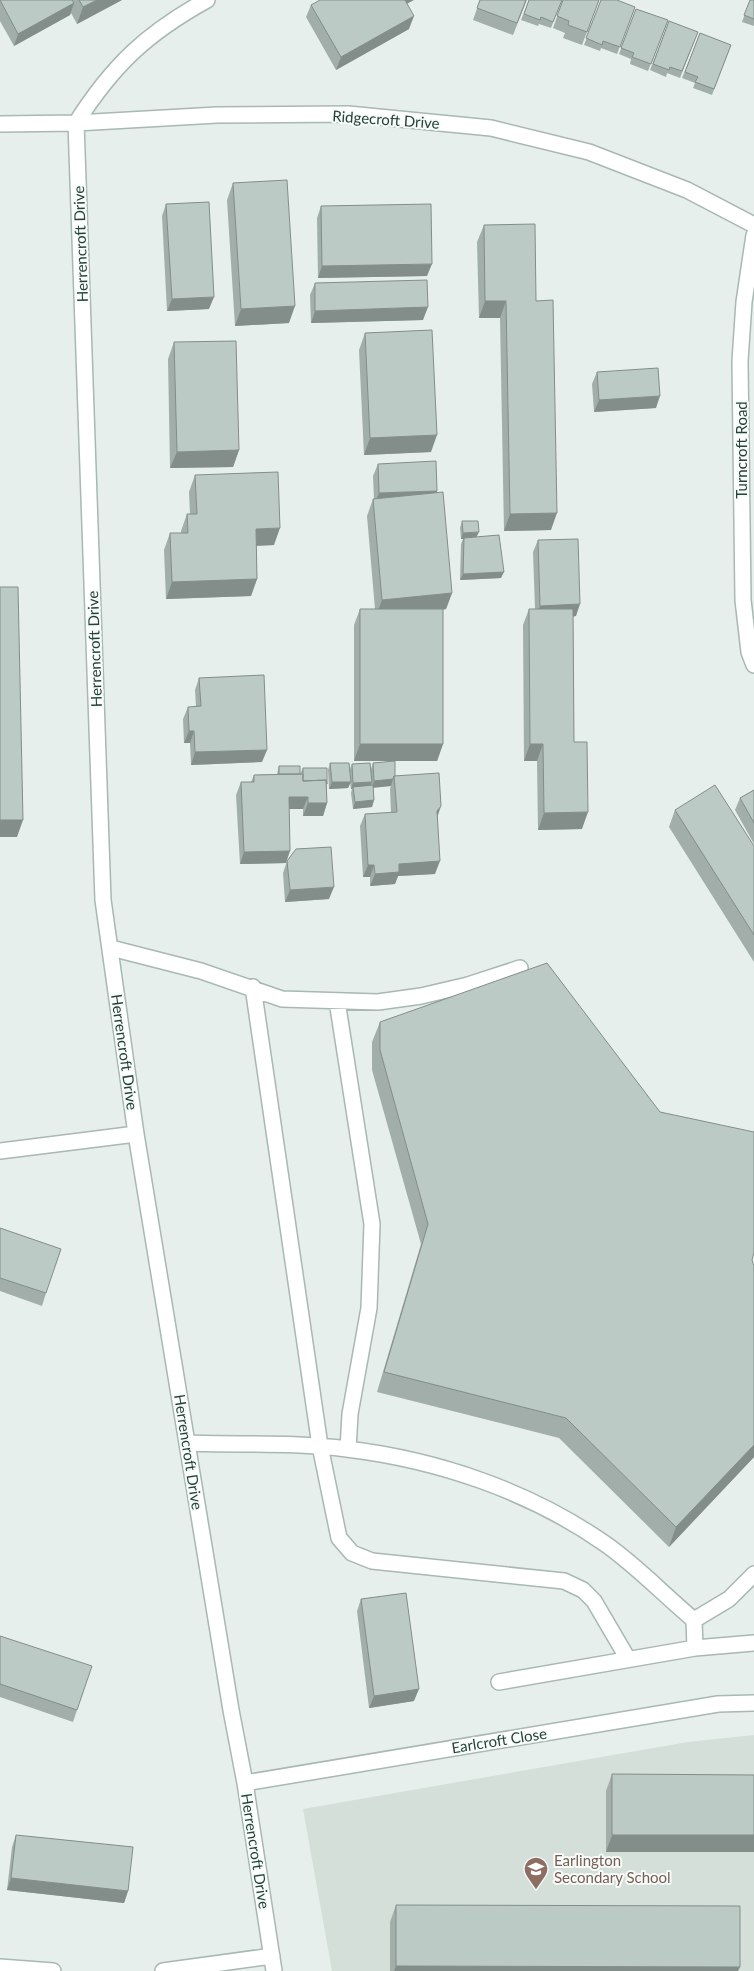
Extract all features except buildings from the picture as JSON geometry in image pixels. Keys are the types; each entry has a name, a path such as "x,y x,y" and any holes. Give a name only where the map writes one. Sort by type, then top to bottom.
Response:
{"street":[{"path":"76,122 111,72 143,41 207,0"},
{"name":"Ridgecroft Drive","path":"0,124 217,115 348,114 491,128 589,152 688,190 754,224"},
{"name":"Herrencroft Drive","path":"76,122 103,900 136,1134 231,1710 245,1783 273,1964"},
{"name":"Turncroft Road","path":"754,235 744,302 740,360 743,600 749,652 754,665"},
{"path":"111,948 201,971 253,987 282,999 378,1002 421,996 468,985 520,968"},
{"path":"253,987 320,1446 339,1538 352,1553 372,1561 564,1581 583,1590 594,1601 628,1659"},
{"path":"337,1001 372,1224 369,1308 350,1414 348,1449"},
{"path":"0,1151 136,1134"},
{"path":"188,1443 320,1446 348,1449 442,1466 494,1485 559,1516 605,1544 694,1620 695,1648"},
{"path":"694,1620 729,1599 754,1574"},
{"path":"499,1682 695,1648 754,1643"},
{"name":"Earlcroft Close","path":"245,1783 718,1704 754,1703"},
{"path":"163,1971 273,1964"},
{"path":"0,1968 53,1971"}],"shaded area":[{"name":"Earlington Secondary School","path":"754,1735 754,1971 332,1971 303,1809 688,1742"}],"place":[{"name":"Earlington Secondary School","path":"536,1890"}]}
